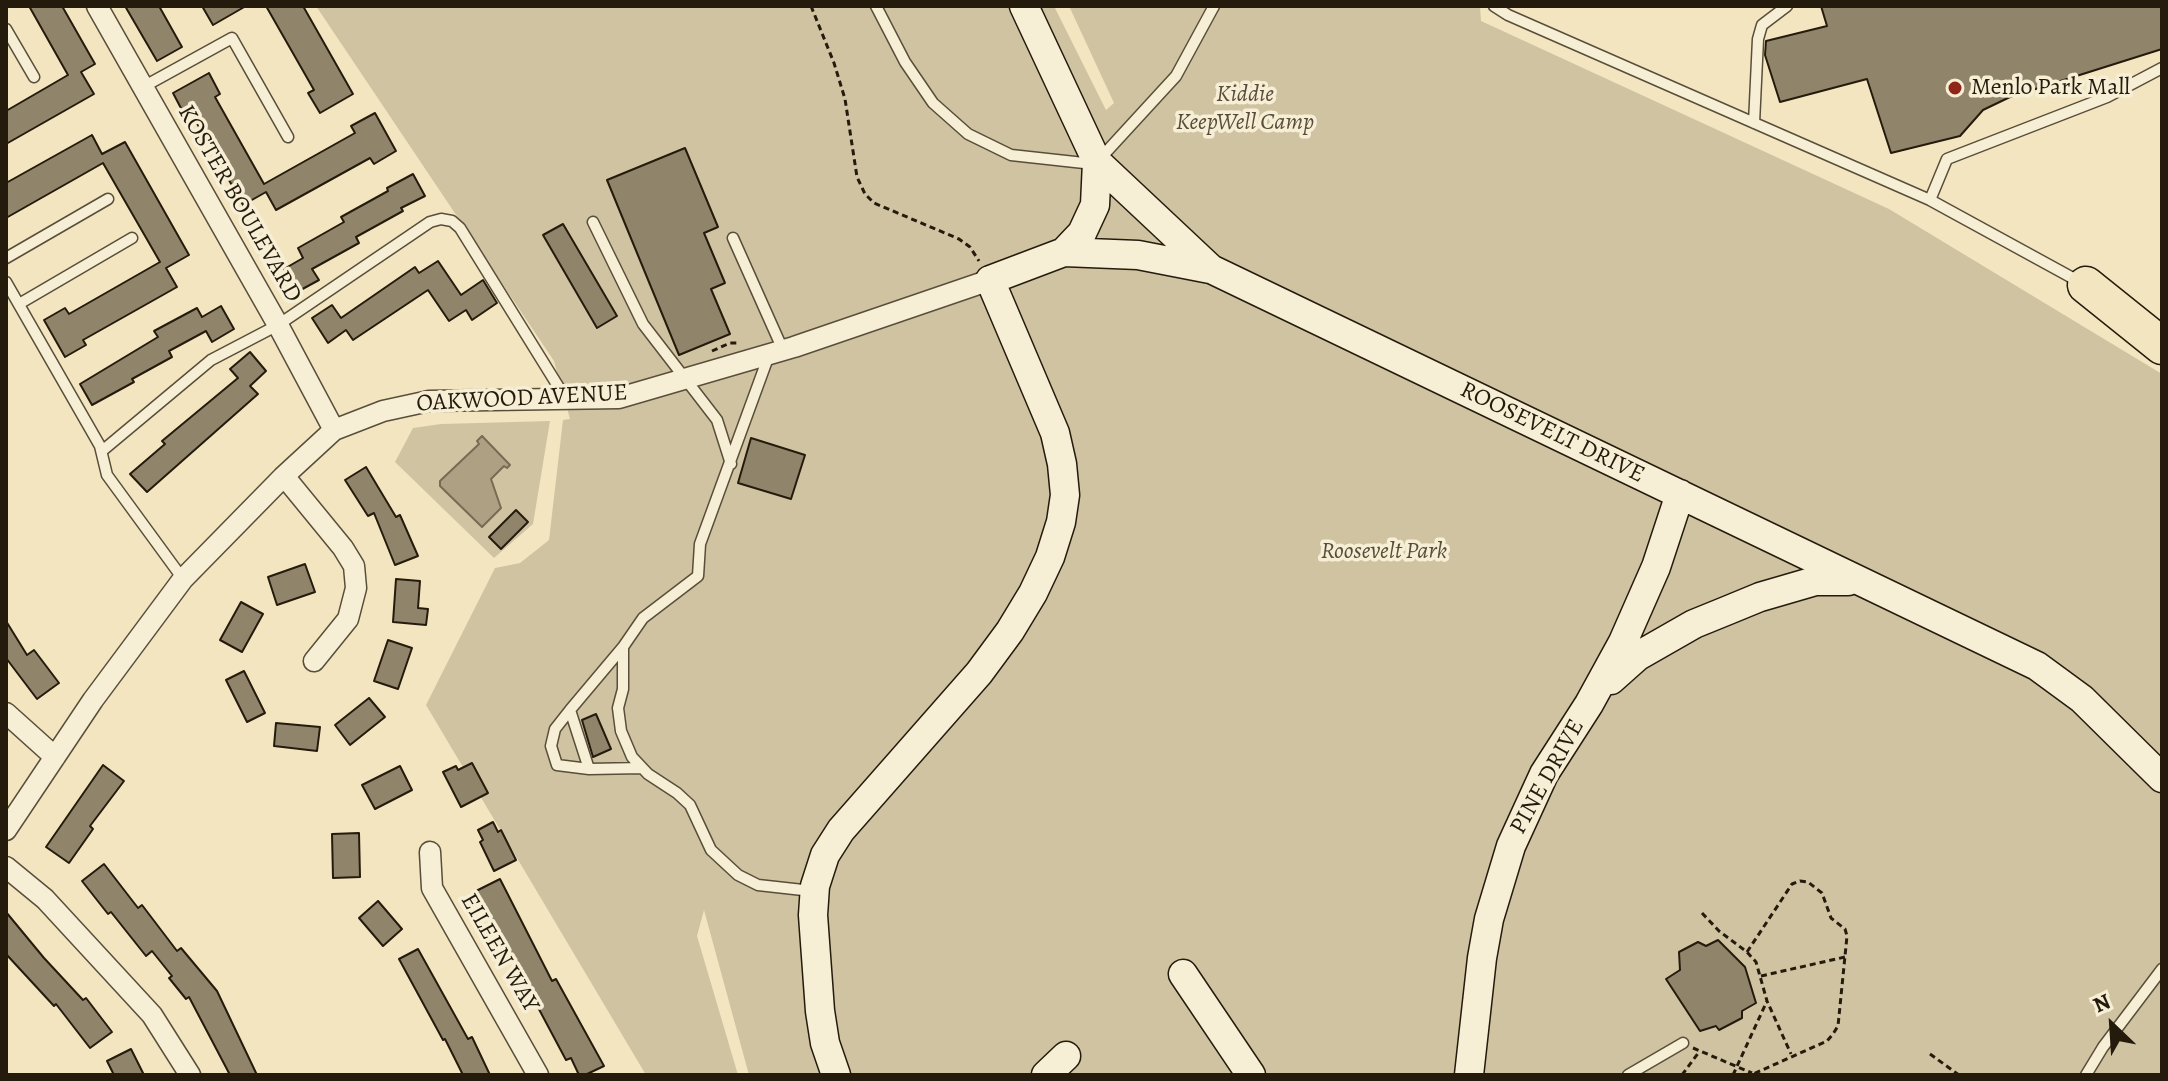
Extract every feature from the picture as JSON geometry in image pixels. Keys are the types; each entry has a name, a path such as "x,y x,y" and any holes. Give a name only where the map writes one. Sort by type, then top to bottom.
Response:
{"highway":[{"path":"2086,285 2162,326"},
{"path":"2086,285 2162,346"}],"street":[{"name":"KOSTER BOULEVARD","path":"97,6 334,430"},
{"name":"ROOSEVELT DRIVE","path":"1024,6 1097,162 1211,269 2037,666 2082,699 2162,778"},
{"path":"1064,252 1082,233 1095,205 1097,162"},
{"name":"OAKWOOD AVENUE","path":"6,830 93,700 183,579 334,430 383,411 429,401 619,398 776,352 985,271 1064,252 1138,255 1211,269"},
{"path":"836,1075 825,1043 820,1011 813,915 815,892 825,855 841,830 979,673 1010,631 1050,557 1061,522 1065,495 1055,433 985,271"},
{"path":"284,476 354,566 356,588 348,619 314,661"},
{"name":"PINE DRIVE","path":"1469,1075 1489,919 1511,846 1544,774 1589,704 1642,602 1680,494"},
{"path":"1589,704 1638,656 1694,624 1760,597 1815,581 1860,583"},
{"path":"6,713 55,757"},
{"name":"EILEEN WAY","path":"430,852 432,888 538,1075"},
{"path":"6,867 45,899 152,1015 190,1075"},
{"path":"1183,974 1251,1075"}],"lane":[{"path":"876,6 905,62 933,103 968,134 1011,155 1084,163 1097,162 1176,76 1214,6"},
{"path":"1494,6 1508,15 1930,200 2086,285"},
{"path":"1754,123 1758,39 1762,25 1787,6"},
{"path":"6,29 34,77"},
{"path":"143,87 232,38 288,137"},
{"path":"1930,200 1947,159 2107,97 2162,68"},
{"path":"6,258 108,199"},
{"path":"102,451 211,360 278,325 430,222 441,219 452,221 460,228 566,399"},
{"path":"593,222 643,324 717,420 731,464"},
{"path":"19,304 132,238"},
{"path":"642,768 589,769 557,765 551,746 555,729 643,618 698,576 700,544 776,352 733,238"},
{"path":"6,282 102,451 107,475 183,579"},
{"path":"623,647 623,689 618,708 621,731 632,757 690,805 711,850 738,875 758,885 815,892"},
{"path":"570,710 589,769"},
{"path":"2086,1075 2103,1047 2162,969"},
{"path":"1628,1075 1683,1043"}],"path":[{"path":"811,6 841,87 857,177 865,194 874,203 959,239 970,247 985,271"},
{"path":"1683,1043 1753,1075 1827,1041 1838,1026 1848,947 1845,929 1831,918 1822,893 1816,887 1800,881 1792,884 1747,952"},
{"path":"1702,913 1756,962 1767,1001 1792,1055"},
{"path":"1761,976 1845,957"},
{"path":"1733,1075 1767,1001"},
{"path":"1682,1075 1700,1052"},
{"path":"1930,1054 1959,1075"}],"green space":[{"name":"Roosevelt Park","path":"316,6 1054,6 1106,110 1114,103 1069,6 1480,6 1481,21 1889,209 2162,374 2162,1075 749,1075 704,910 697,936 738,1075 646,1075 426,705 495,568 520,563 549,540 563,420 570,419 554,361"},
{"path":"550,421 533,524 494,558 395,462 413,428 441,424"}],"shaded area":[{"path":"482,436 510,465 507,468 504,466 491,479 501,508 482,527 440,486 440,481 479,444 477,441"}],"building":[{"path":"29,6 62,6 95,64 81,72 94,94 6,144 6,111 68,75"},
{"path":"125,6 159,6 182,47 157,61"},
{"path":"202,6 246,6 213,25"},
{"path":"266,6 303,6 353,94 320,113 308,93 314,90"},
{"name":"Menlo Park Mall","path":"1821,6 2162,6 2162,49 2010,97 1983,110 1960,136 1891,153 1867,79 1780,102 1765,55 1766,41 1827,26"},
{"path":"209,73 220,94 215,97 264,184 355,133 351,126 375,113 396,151 374,164 370,158 276,210 266,192 243,205 190,111 184,114 173,93"},
{"path":"92,135 102,154 125,142 189,255 166,268 177,287 83,340 86,345 65,357 44,320 65,308 69,314 160,262 103,163 6,218 6,183"},
{"path":"685,148 718,227 704,233 725,283 711,289 730,334 679,355 607,180"},
{"path":"413,174 425,196 356,237 359,243 312,269 319,280 297,292 284,269 303,258 298,248 344,222 341,217"},
{"path":"563,224 617,316 597,328 543,235"},
{"path":"438,261 461,295 483,280 497,303 472,320 466,310 449,321 428,290 353,340 346,330 328,343 312,318 332,305 341,318 415,267 419,273"},
{"path":"221,306 234,329 212,342 206,331 169,351 172,357 132,379 134,382 92,405 80,384 158,337 154,331 197,308 202,317"},
{"path":"250,352 266,371 250,386 258,394 147,492 130,474 165,444 162,441 238,378 230,369"},
{"path":"751,438 805,455 791,499 738,483"},
{"path":"366,467 396,517 400,515 418,556 395,565 374,513 368,516 345,480"},
{"path":"516,510 528,522 501,549 489,537"},
{"path":"305,564 315,592 277,605 268,577"},
{"path":"396,579 420,581 418,608 428,609 426,625 393,622"},
{"path":"241,602 263,614 242,652 220,640"},
{"path":"6,621 27,655 34,650 59,683 37,699 6,658"},
{"path":"388,640 412,648 398,689 374,681"},
{"path":"244,671 265,713 247,722 226,680"},
{"path":"369,698 385,717 350,745 335,725"},
{"path":"596,714 611,749 593,757 582,720"},
{"path":"276,723 320,727 317,751 274,746"},
{"path":"472,763 488,793 461,807 443,772 456,766 458,770"},
{"path":"103,765 124,781 90,826 93,829 69,863 46,847"},
{"path":"400,766 412,790 375,809 362,785"},
{"path":"493,822 498,832 501,830 516,860 494,871 480,842 483,840 478,830"},
{"path":"359,833 360,877 333,878 332,834"},
{"path":"104,864 138,908 142,905 177,951 181,948 217,991 257,1075 230,1075 189,997 186,999 169,978 172,976 152,951 146,956 82,881"},
{"path":"500,879 552,981 556,979 604,1066 579,1075 571,1058 566,1060 476,891"},
{"path":"378,901 402,929 383,946 359,918"},
{"path":"6,912 83,1000 86,998 112,1032 90,1048 56,1004 54,1006 6,954"},
{"path":"1718,940 1745,967 1756,1003 1742,1011 1742,1018 1719,1030 1716,1026 1700,1031 1666,979 1680,970 1679,952 1698,942 1706,946"},
{"path":"418,949 468,1039 472,1037 490,1075 463,1075 443,1040 399,959"},
{"path":"131,1049 144,1075 114,1075 107,1061"}],"place":[{"name":"Menlo Park Mall","path":"1955,88"}],"park label":[{"name":"Kiddie KeepWell Camp","path":"1245,109"}]}
